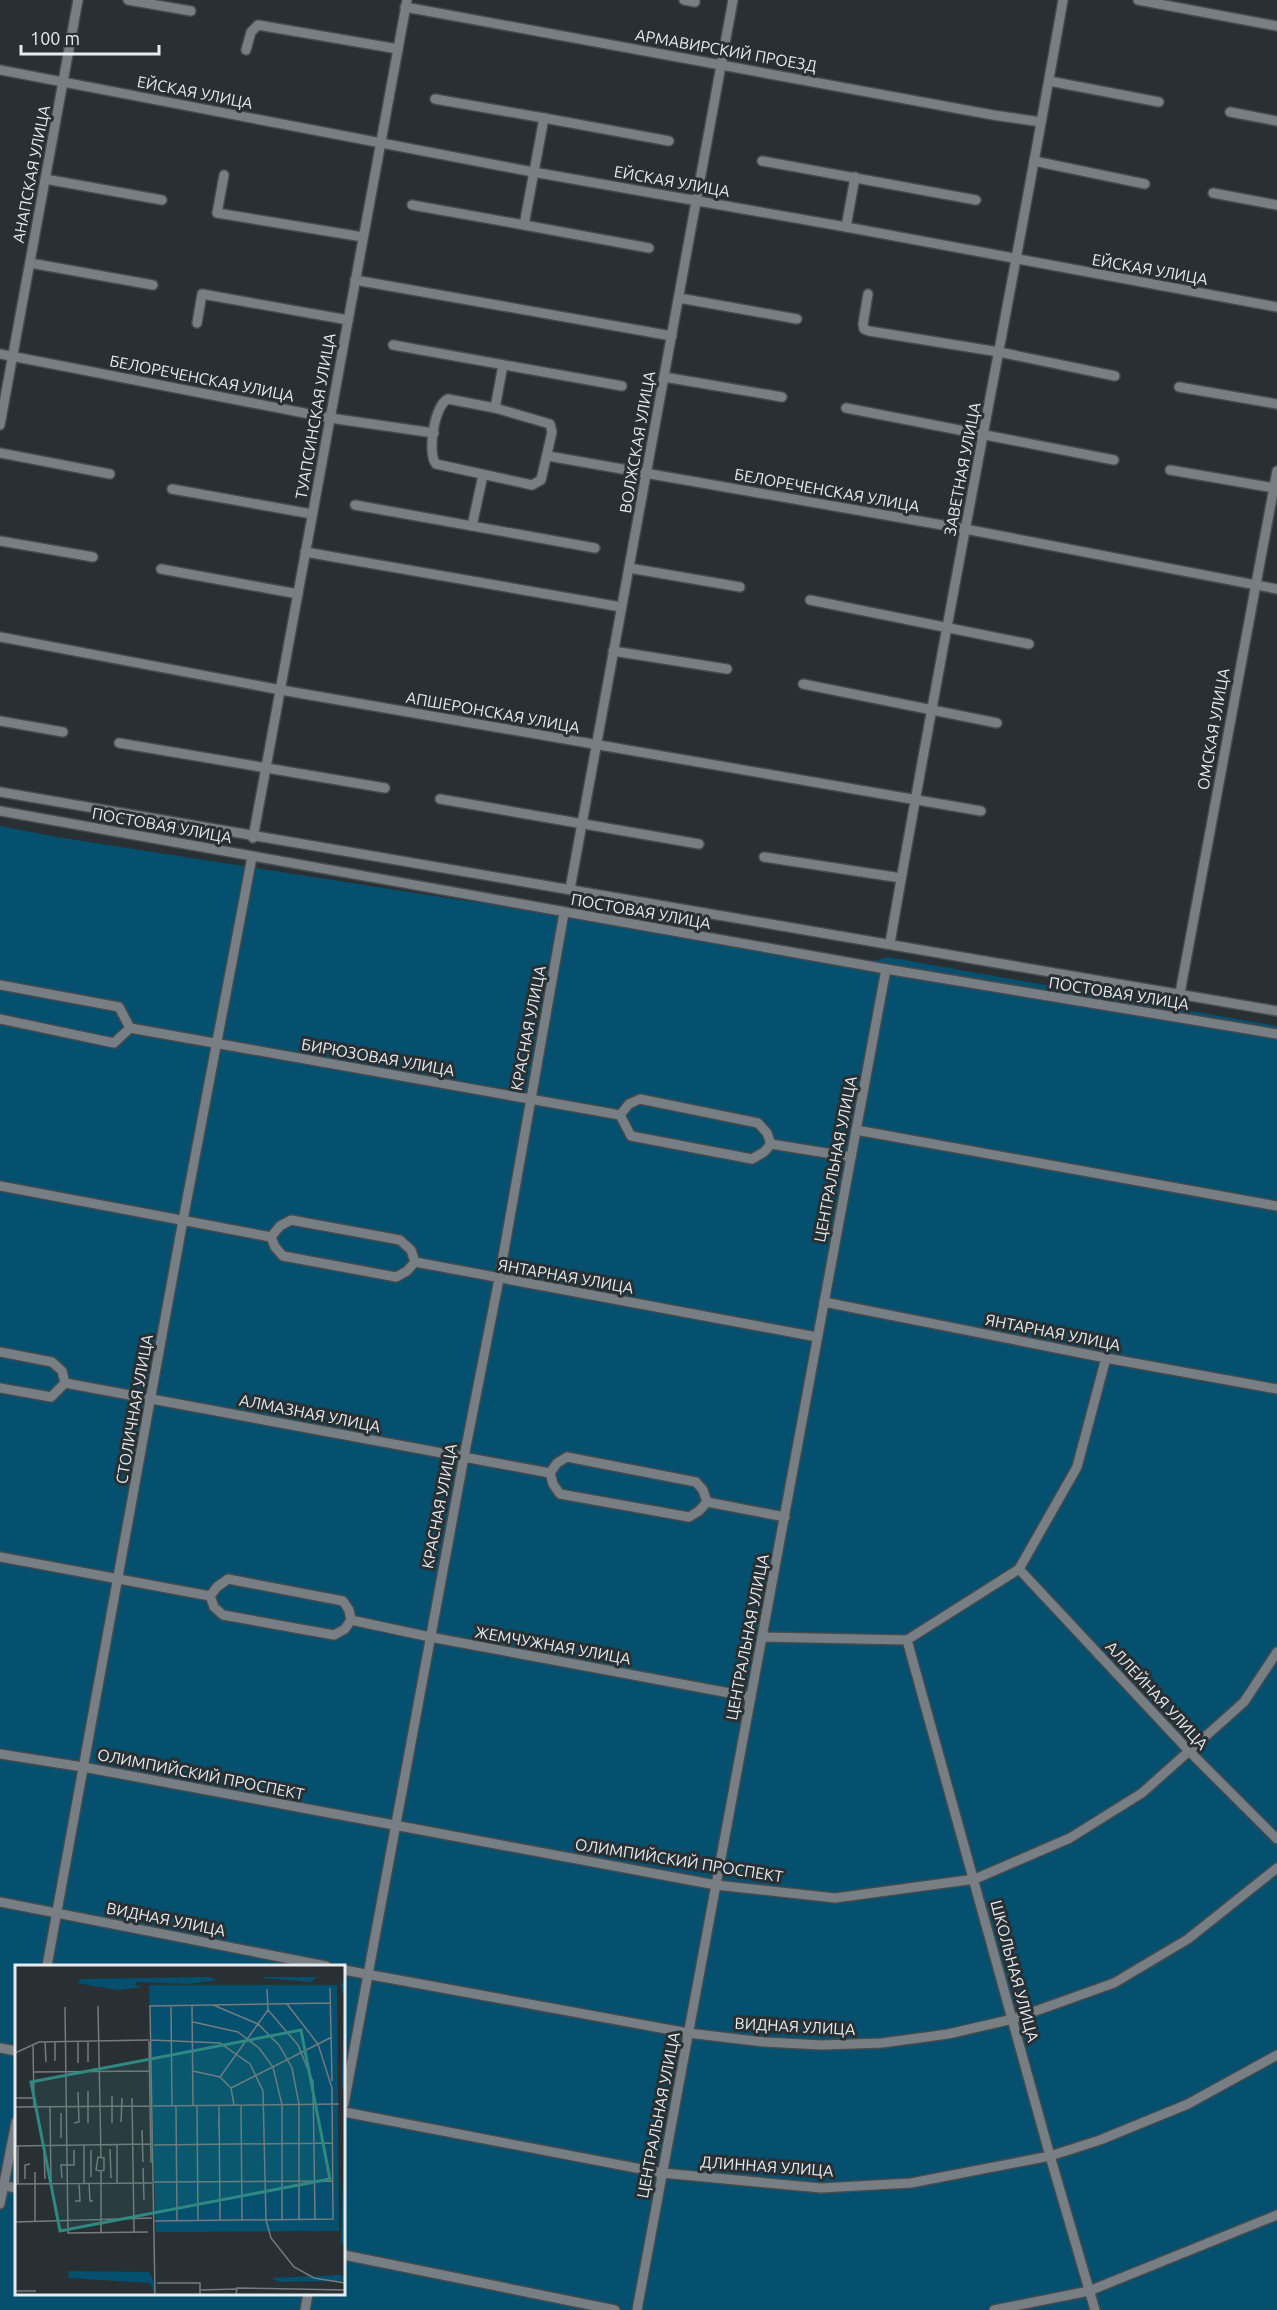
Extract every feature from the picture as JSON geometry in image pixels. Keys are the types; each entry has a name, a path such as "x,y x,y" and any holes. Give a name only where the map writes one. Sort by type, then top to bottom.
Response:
{"street":[{"name":"АНАПСКАЯ УЛИЦА","path":"0,425 78,0"},
{"path":"128,0 190,11"},
{"path":"684,0 696,2"},
{"name":"ВОЛЖСКАЯ УЛИЦА","path":"570,889 734,0"},
{"name":"ЗАВЕТНАЯ УЛИЦА","path":"890,943 914,800 948,629 1063,0"},
{"path":"1141,0 1277,26"},
{"name":"АРМАВИРСКИЙ ПРОЕЗД","path":"406,4 722,65 1041,122"},
{"name":"ТУАПСИНСКАЯ УЛИЦА","path":"253,838 406,4"},
{"path":"246,50 251,32 258,25 398,50"},
{"name":"ЕЙСКАЯ УЛИЦА","path":"0,70 533,172 1277,307"},
{"path":"1049,81 1159,102"},
{"path":"435,99 669,141"},
{"path":"1230,112 1277,121"},
{"path":"524,225 544,118"},
{"path":"762,161 976,200"},
{"path":"1034,161 1145,184"},
{"path":"224,175 217,213 363,237"},
{"path":"846,227 855,177"},
{"path":"45,179 162,200"},
{"path":"1213,193 1277,205"},
{"path":"412,205 649,248"},
{"path":"30,263 153,285"},
{"path":"356,280 672,336"},
{"path":"197,323 202,294 348,320"},
{"path":"868,294 863,324 864,329 869,331 999,352 1115,376"},
{"path":"679,298 797,319"},
{"path":"393,345 622,386"},
{"name":"БЕЛОРЕЧЕНСКАЯ УЛИЦА","path":"0,354 330,418 434,433"},
{"path":"495,408 503,365"},
{"path":"664,377 782,397"},
{"path":"1179,387 1277,404"},
{"path":"448,399 495,408 550,424 552,432 543,477 538,484 532,485 436,464 431,454 434,433 439,408 442,401 448,399"},
{"path":"846,408 1114,460"},
{"path":"0,453 110,474"},
{"name":"БЕЛОРЕЧЕНСКАЯ УЛИЦА","path":"548,456 965,529 1277,589"},
{"path":"1170,470 1274,488"},
{"name":"ОМСКАЯ УЛИЦА","path":"1180,993 1277,471"},
{"path":"472,526 483,475"},
{"path":"172,489 312,514"},
{"path":"355,505 595,548"},
{"path":"0,541 93,557"},
{"path":"305,552 621,607"},
{"path":"629,568 740,587"},
{"path":"161,569 298,594"},
{"path":"810,600 1029,644"},
{"name":"АПШЕРОНСКАЯ УЛИЦА","path":"0,637 281,690 981,811"},
{"path":"614,651 727,669"},
{"path":"803,684 997,723"},
{"path":"0,721 63,732"},
{"path":"119,743 385,788"},
{"name":"ПОСТОВАЯ УЛИЦА","path":"0,792 253,838 890,943 1277,1011"},
{"path":"440,799 699,844"},
{"name":"ПОСТОВАЯ УЛИЦА","path":"0,812 886,969 1277,1034"},
{"name":"СТОЛИЧНАЯ УЛИЦА","path":"47,1965 252,856"},
{"path":"764,857 901,878"},
{"name":"КРАСНАЯ УЛИЦА","path":"345,2099 499,1279 564,913"},
{"name":"ЦЕНТРАЛЬНАЯ УЛИЦА","path":"637,2310 886,969"},
{"path":"0,985 119,1007 130,1028 114,1043 0,1019"},
{"name":"БИРЮЗОВАЯ УЛИЦА","path":"130,1028 620,1115"},
{"path":"640,1099 758,1123 767,1133 771,1144 764,1152 752,1159 631,1136 620,1115 629,1104 640,1099"},
{"path":"856,1130 1277,1206"},
{"path":"771,1144 851,1157"},
{"path":"0,1186 271,1236"},
{"path":"291,1220 400,1240 411,1250 415,1262 407,1271 396,1277 283,1256 275,1247 271,1236 280,1226 291,1220"},
{"name":"ЯНТАРНАЯ УЛИЦА","path":"415,1262 817,1337"},
{"name":"ЯНТАРНАЯ УЛИЦА","path":"824,1302 1106,1358 1277,1389"},
{"path":"0,1352 52,1362 62,1371 65,1383 51,1397 0,1388"},
{"path":"762,1637 907,1640 1019,1569 1077,1467 1106,1358"},
{"name":"АЛМАЗНАЯ УЛИЦА","path":"65,1383 550,1473"},
{"path":"567,1457 696,1482 703,1490 707,1502 699,1511 688,1517 560,1494 553,1484 550,1473 557,1463 567,1457"},
{"path":"707,1502 785,1517"},
{"path":"0,1557 210,1596"},
{"name":"АЛЛЕЙНАЯ УЛИЦА","path":"1019,1569 1189,1751 1277,1839"},
{"path":"228,1580 343,1602 350,1610 351,1620 345,1629 334,1635 223,1615 213,1607 210,1596 217,1587 228,1580"},
{"name":"ЖЕМЧУЖНАЯ УЛИЦА","path":"351,1620 751,1697"},
{"name":"ШКОЛЬНАЯ УЛИЦА","path":"907,1640 1095,2310"},
{"name":"ОЛИМПИЙСКИЙ ПРОСПЕКТ","path":"0,1754 84,1767 716,1885 835,1898 975,1879 1070,1838 1142,1792 1244,1702 1277,1652"},
{"name":"ВИДНАЯ УЛИЦА","path":"345,1970 688,2033 764,2042 822,2045 882,2043 948,2034 1013,2019 1114,1983 1188,1940 1277,1868"},
{"name":"ВИДНАЯ УЛИЦА","path":"0,1902 321,1965"},
{"path":"0,2048 15,2051"},
{"name":"ДЛИННАЯ УЛИЦА","path":"345,2112 662,2173 821,2188 911,2184 1050,2156 1100,2140 1188,2104 1277,2055"},
{"path":"0,2204 15,2126"},
{"path":"994,2310 1089,2291 1277,2215"},
{"path":"345,2255 615,2310"},
{"path":"305,2310 308,2295"}],"shaded area":[{"path":"0,826 57,837 493,905 857,967 887,957 1277,1026 1277,2310 0,2310"}]}
